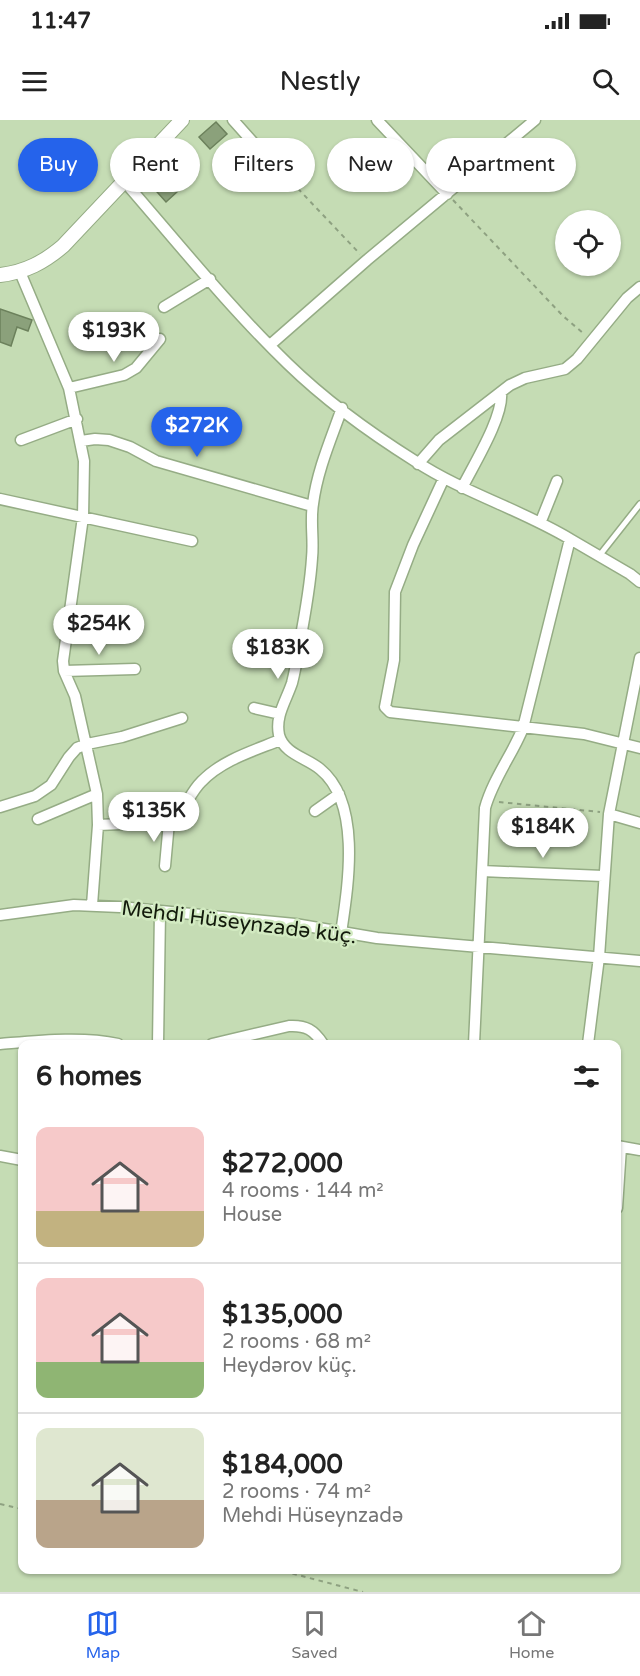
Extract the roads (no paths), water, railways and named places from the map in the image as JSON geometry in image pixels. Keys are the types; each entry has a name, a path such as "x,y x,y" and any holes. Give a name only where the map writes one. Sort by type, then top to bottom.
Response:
{"street":[{"path":"165,138 182,120"},
{"path":"233,120 249,138"},
{"path":"377,120 447,194"},
{"path":"270,345 366,260 447,194 526,122"},
{"path":"0,275 20,272 48,258 63,246 114,192"},
{"path":"134,192 270,345 304,378 342,408 418,464 462,488 541,521 640,582"},
{"path":"20,272 69,388 84,461 83,517 63,650 64,671 75,696 97,794 98,825 92,905"},
{"path":"164,307 210,279"},
{"path":"418,464 439,440 510,384 525,378 565,369 577,359 627,298 640,287"},
{"path":"69,388 124,375 136,369 160,339"},
{"path":"462,488 498,415 502,403 501,392"},
{"path":"340,933 345,908 349,826 346,813 339,794 320,768 288,749 280,740 278,724 292,683 310,578 312,506 316,485 342,408"},
{"path":"21,440 77,419"},
{"path":"81,441 109,440 130,447 156,461 312,506"},
{"path":"444,478 413,545 395,592 394,660 386,707 390,712 584,734 640,748"},
{"path":"541,521 557,481"},
{"path":"0,499 192,541"},
{"path":"474,1040 484,818 487,799 523,728 570,539"},
{"path":"589,1040 599,957 609,814 640,658"},
{"path":"64,671 135,669"},
{"path":"254,708 280,714"},
{"path":"0,807 35,796 51,785 77,748 182,718"},
{"path":"98,825 169,822 178,817 200,782 223,764 280,740"},
{"path":"38,819 97,794"},
{"path":"315,811 339,794"},
{"path":"609,814 640,823"},
{"path":"165,866 169,822"},
{"path":"482,871 603,876"},
{"name":"Mehdi Hüseynzadə küç.","path":"0,915 92,905 295,924 376,938 640,961"},
{"path":"158,1040 160,911"},
{"path":"229,1040 302,1025 316,1034 320,1040"},
{"path":"0,1044 18,1043"},
{"path":"621,1147 640,1150"},
{"path":"0,1156 18,1159"}],"lane":[{"path":"599,556 640,504"}]}
